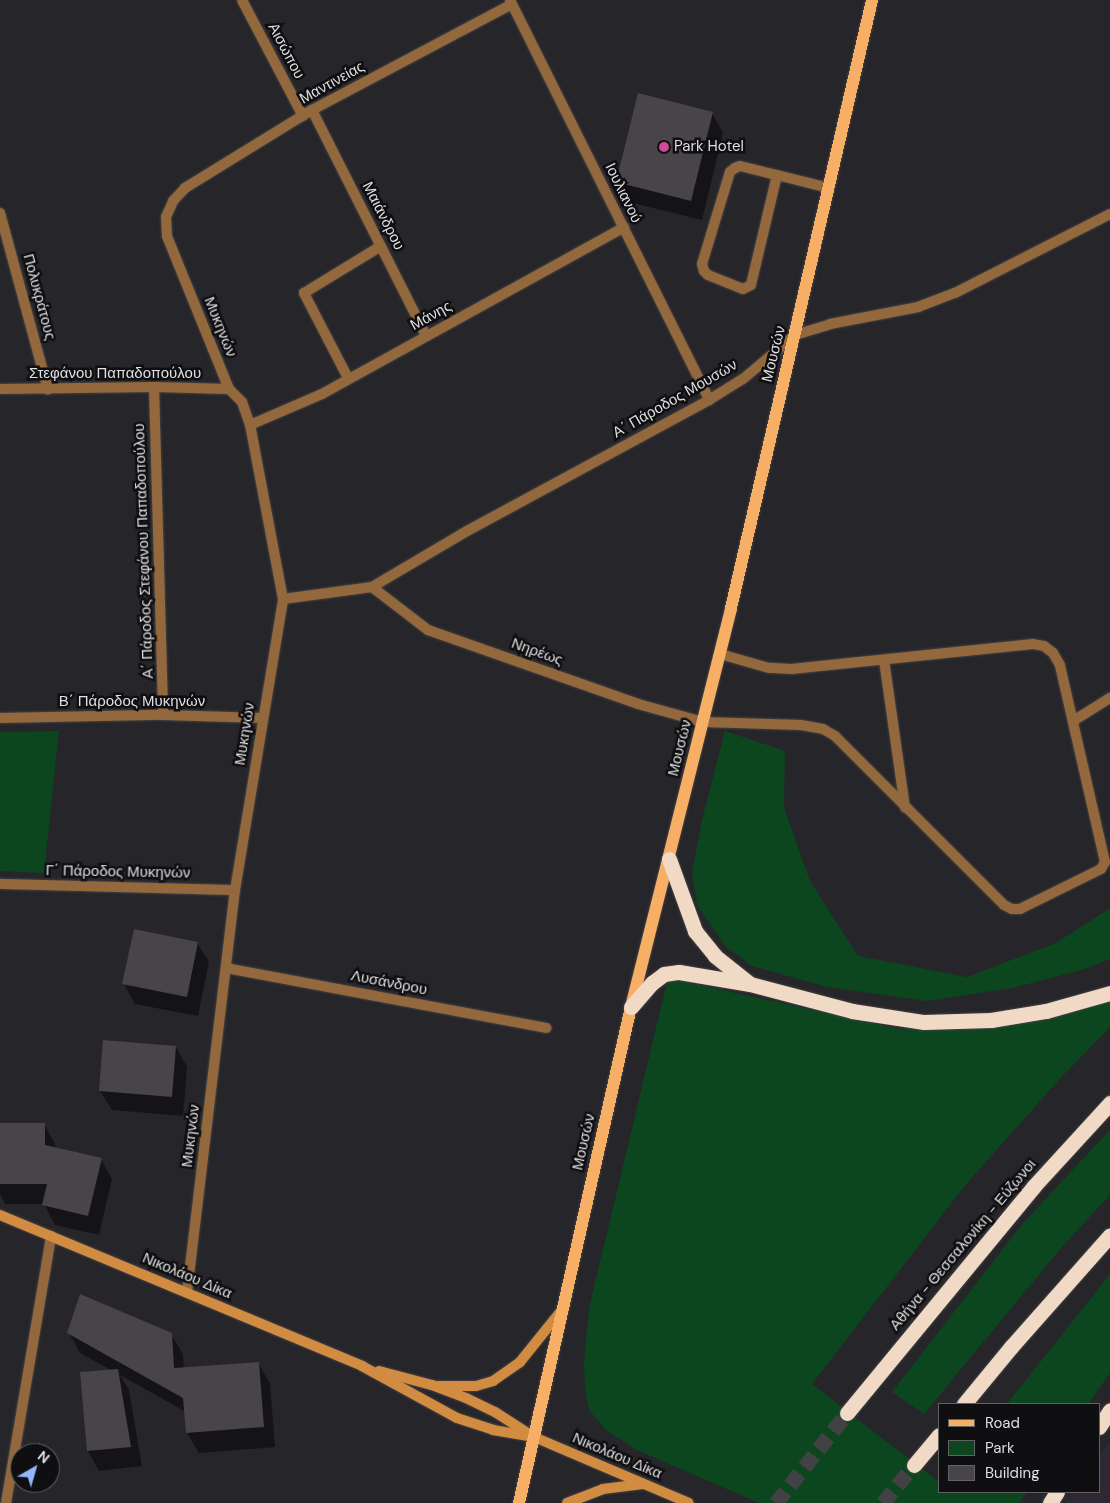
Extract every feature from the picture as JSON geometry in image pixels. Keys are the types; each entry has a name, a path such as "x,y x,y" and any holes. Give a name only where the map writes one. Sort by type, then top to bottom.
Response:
{"highway":[{"path":"669,859 695,932 715,956 750,984"},
{"path":"631,1007 652,983 664,974 679,972 750,984 852,1011 924,1022 991,1020 1046,1011 1110,993"},
{"name":"Αθήνα - Θεσσαλονίκη - Εύζωνοι","path":"847,1413 1034,1186 1110,1103"},
{"path":"965,1403 1011,1347 1110,1235"},
{"path":"1100,1425 1110,1410"},
{"path":"914,1465 938,1436"}],"main road":[{"name":"Μουσών","path":"519,1503 631,1007 720,654 872,0"},
{"name":"Νικολάου Δίκα","path":"0,1215 362,1366 457,1418 493,1430 534,1437"},
{"path":"432,1386 476,1386 493,1381 520,1362 563,1308"},
{"name":"Νικολάου Δίκα","path":"362,1366 432,1386 496,1412 534,1437 689,1503"},
{"path":"567,1503 603,1489 644,1484"}],"street":[{"name":"Αισώπου","path":"242,0 308,113"},
{"name":"Μαντινείας","path":"173,201 185,188 308,113 511,2"},
{"name":"Ιουλιανού","path":"511,2 709,400"},
{"name":"Μαιάνδρου","path":"308,113 381,246 426,336"},
{"path":"777,175 751,285 743,289 708,275 704,271 702,264 730,172 740,166 777,175 829,188"},
{"name":"Μυκηνών","path":"173,201 166,217 167,236 229,389 242,402 250,426 283,599 235,890 188,1292"},
{"name":"Πολυκράτους","path":"0,213 48,390"},
{"name":"Α΄ Πάροδος Μουσών","path":"283,599 372,587 467,531 709,400 743,379 795,335 830,324 918,306 955,293 1110,214"},
{"name":"Μάνης","path":"250,426 322,394 624,227"},
{"path":"348,378 304,293 381,246"},
{"name":"Στεφάνου Παπαδοπούλου","path":"0,389 48,390 154,387 229,389"},
{"name":"Α΄ Πάροδος Στεφάνου Παπαδοπούλου","path":"154,387 163,715"},
{"name":"Νηρέως","path":"372,587 428,630 638,704 703,722 800,725 823,729 835,736 1004,906 1012,909 1020,909 1102,869 1108,862"},
{"path":"720,654 769,668 791,669 1033,644 1044,646 1053,653 1060,665 1108,862"},
{"path":"884,660 905,808"},
{"path":"1073,721 1110,698"},
{"name":"Β΄ Πάροδος Μυκηνών","path":"0,718 163,715 263,718"},
{"name":"Γ΄ Πάροδος Μυκηνών","path":"0,884 235,890"},
{"name":"Λυσάνδρου","path":"226,968 546,1028"},
{"path":"6,1503 50,1236"}],"shaded area":[{"path":"1110,1441 1110,1503 1066,1503 1065,1499 1070,1493 1100,1493 1100,1454"}],"green space":[{"path":"59,731 44,873 0,871 0,732"},
{"path":"725,731 785,751 784,808 810,881 858,956 967,977 1056,943 1110,908 1110,959 1082,970 1012,988 927,1001 827,987 752,966 725,946 697,905 692,872 702,820"},
{"path":"668,978 898,1029 958,1025 1110,989 1110,1027 1056,1083 967,1183 812,1384 938,1481 938,1493 1026,1493 1019,1503 759,1503 637,1450 606,1430 589,1410 585,1390 584,1362 589,1308"},
{"path":"1110,1130 1110,1195 1061,1248 924,1414 892,1392 1023,1223"},
{"path":"1110,1274 1110,1373 1089,1403 1008,1403"}],"building":[{"name":"Park Hotel","path":"638,93 713,112 691,201 616,182"},
{"path":"134,929 198,942 187,997 122,984"},
{"path":"103,1040 176,1046 172,1097 99,1091"},
{"path":"0,1123 45,1123 45,1145 102,1158 88,1216 42,1205 47,1184 0,1184"},
{"path":"80,1294 172,1333 174,1368 259,1362 264,1427 186,1433 183,1398 67,1333"},
{"path":"118,1369 131,1447 87,1451 80,1372"}],"tunnel":[{"path":"776,1503 847,1413"},
{"path":"883,1503 914,1465"}],"place":[{"name":"Park Hotel","path":"664,147"}]}
